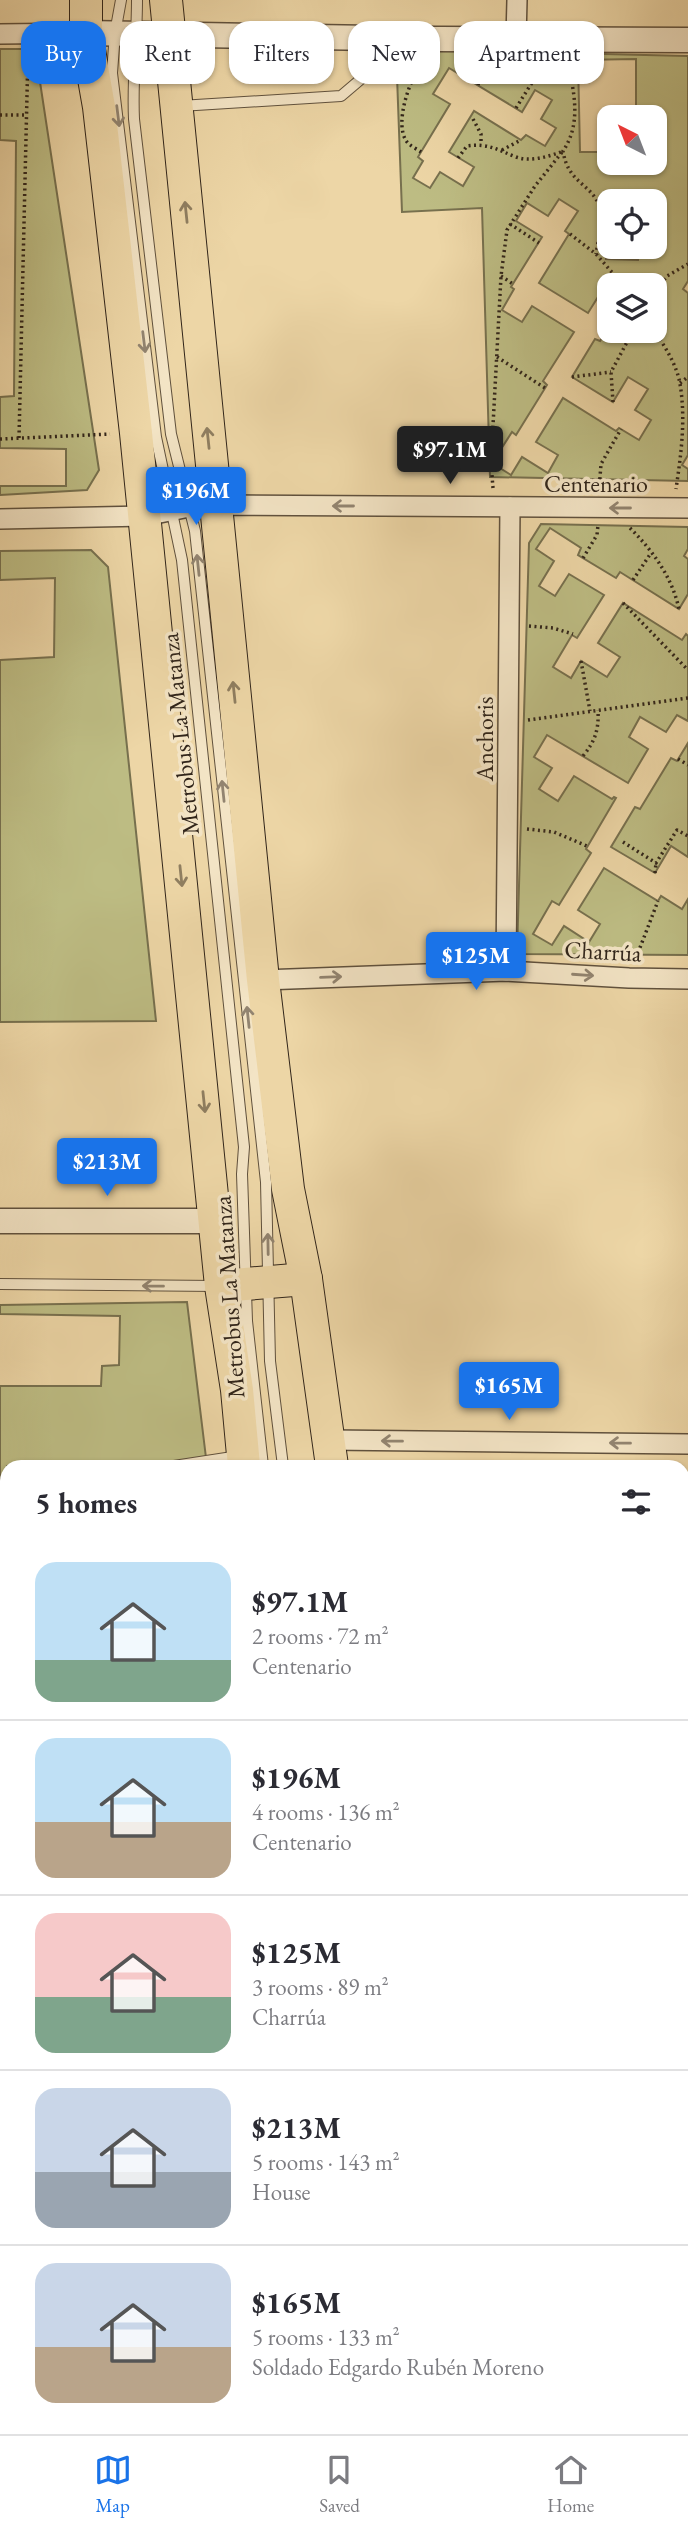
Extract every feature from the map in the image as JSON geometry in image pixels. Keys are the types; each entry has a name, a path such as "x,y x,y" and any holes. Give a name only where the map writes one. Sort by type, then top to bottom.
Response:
{"highway":[{"path":"86,0 113,33 99,107 136,433 180,510 263,980 288,1189 306,1279 331,1453"},
{"path":"166,0 168,21"},
{"path":"174,84 180,510 215,1221 246,1284 237,1390 249,1460"},
{"path":"246,1284 306,1279"}],"street":[{"path":"516,21 517,0"},
{"path":"106,33 120,33"},
{"path":"0,34 21,34"},
{"path":"215,35 348,37"},
{"path":"604,39 688,40"},
{"name":"Anchoris","path":"502,507 509,626 506,971"},
{"name":"Centenario","path":"0,519 180,510 680,508"},
{"name":"Charrúa","path":"263,980 506,971 688,979"},
{"path":"0,1221 215,1221"},
{"path":"331,1453 688,1444"}],"lane":[{"name":"Metrobus La Matanza","path":"121,0 113,33 113,73 156,437 180,510 195,531 266,1181 246,1284"},
{"name":"Metrobus La Matanza","path":"113,33 137,0"},
{"name":"Metrobus La Matanza","path":"113,33 132,83 135,133 180,510 182,560 244,1147 242,1174 246,1284 270,1361 282,1460"},
{"path":"176,106 341,96 355,84"},
{"path":"0,1284 246,1284"}],"path":[{"path":"19,438 27,84"},
{"path":"410,84 402,118 403,131 407,142 421,152"},
{"path":"516,108 531,84"},
{"path":"502,507 491,463 501,276 507,230 535,186 570,141 575,126 573,84"},
{"path":"0,115 27,115"},
{"path":"473,119 481,134 481,144"},
{"path":"502,150 522,140"},
{"path":"458,158 467,146 481,144 528,159 549,157 563,152"},
{"path":"563,152 571,174 599,203 601,212 596,254"},
{"path":"510,225 538,243"},
{"path":"570,234 596,254 613,273"},
{"path":"667,276 688,264"},
{"path":"501,276 513,284"},
{"path":"612,402 611,372 627,343"},
{"path":"662,343 680,383 680,508"},
{"path":"497,357 545,388"},
{"path":"572,377 611,372"},
{"path":"680,383 688,377"},
{"path":"682,418 688,423"},
{"path":"0,439 136,433"},
{"path":"610,508 651,552 676,594 679,609"},
{"path":"634,580 651,552"},
{"path":"623,603 688,670"},
{"path":"509,626 539,626 573,634"},
{"path":"581,661 590,711"},
{"path":"509,722 688,698"},
{"path":"583,756 594,742 598,731 598,710"},
{"path":"678,759 688,765"},
{"path":"508,829 541,829 587,846"},
{"path":"654,873 656,863 677,830 688,836"},
{"path":"623,842 656,863"},
{"path":"629,978 658,901"}],"shaded area":[{"path":"0,49 21,49 21,84 40,84 99,470 87,490 0,495 0,486 66,486 66,449 0,448 0,397 14,396 16,141 0,140"},
{"path":"440,50 454,50 454,71 449,68 440,83"},
{"path":"604,54 688,56 688,281 683,289 688,293 688,455 682,465 688,469 688,481 490,477 482,208 402,212 397,84 439,84 433,94 450,104 418,157 423,161 413,178 430,188 440,172 463,186 474,167 449,152 474,111 521,140 526,135 545,146 556,128 541,119 552,100 535,90 522,112 476,84 579,84 580,152 597,152 597,175 667,175 667,105 636,105 636,59 604,60"},
{"path":"541,524 688,527 688,549 684,556 688,559 688,594 679,609 620,572 616,578 578,555 581,548 550,528 536,549 554,561 539,586 555,596 569,574 604,595 577,638 572,635 553,667 571,678 581,661 607,677 620,657 598,643 623,603 682,640 686,634 688,636 688,721 677,715 666,732 640,717 629,737 648,749 628,783 547,735 534,757 552,768 539,789 558,801 574,776 612,799 616,798 586,849 591,853 559,905 552,901 533,934 552,945 564,926 589,942 600,924 578,910 604,868 658,901 661,896 682,909 688,899 688,955 517,954 529,543"},
{"path":"91,550 108,567 156,1021 0,1022 0,660 54,657 55,578 0,580 0,551"},
{"path":"688,743 688,857 671,846 655,873 611,847 635,807 640,809 671,758 677,761"},
{"path":"187,1302 206,1460 0,1460 0,1386 101,1386 102,1366 119,1365 120,1316 0,1314 0,1305"}]}
